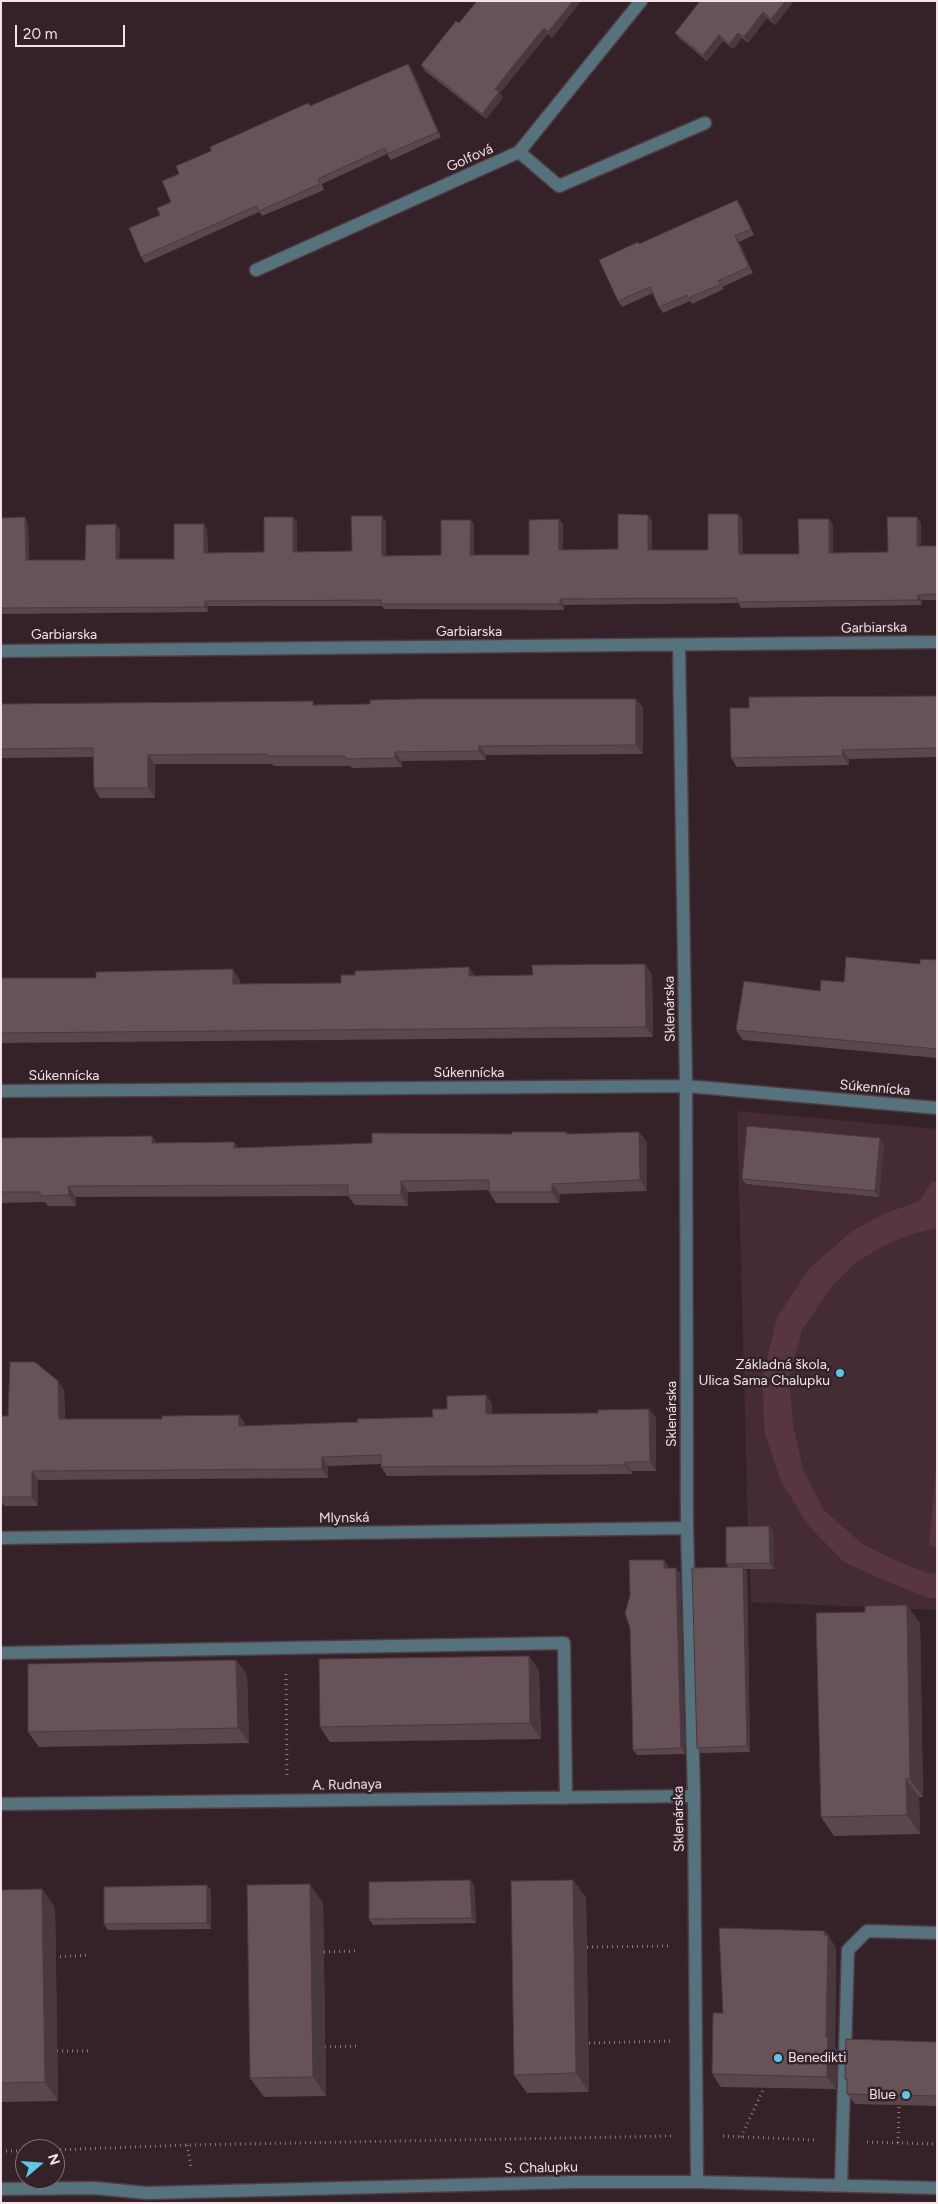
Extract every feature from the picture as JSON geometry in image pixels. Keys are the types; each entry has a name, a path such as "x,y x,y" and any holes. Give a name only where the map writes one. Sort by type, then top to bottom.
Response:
{"street":[{"name":"Golfová","path":"256,270 519,152 641,1"},
{"path":"519,152 559,186 705,123"},
{"name":"Garbiarska","path":"1,651 937,642"},
{"name":"Sklenárska","path":"679,645 686,1086 687,1528 694,1796 696,2182"},
{"name":"Súkennícka","path":"1,1091 686,1086 937,1108"},
{"name":"Mlynská","path":"1,1538 687,1528"},
{"path":"1,1653 564,1644 566,1798"},
{"name":"A. Rudnaya","path":"1,1804 694,1796"},
{"path":"841,2185 848,1950 867,1931 937,1933"},
{"name":"S. Chalupku","path":"1,2189 94,2188 146,2198 577,2182 696,2182 937,2188"}],"path":[{"path":"286,1648 288,1801"},
{"path":"587,1947 695,1945"},
{"path":"324,1952 356,1951"},
{"path":"56,1957 88,1955"},
{"path":"589,2042 696,2041"},
{"path":"325,2047 358,2046"},
{"path":"57,2051 90,2051"},
{"path":"740,2136 764,2088"},
{"path":"898,2143 900,2105"},
{"path":"65,2150 187,2145 696,2136 937,2144"},
{"path":"187,2145 192,2170"},
{"path":"1,2151 15,2151"}],"shaded area":[{"name":"Základná škola, Ulica Sama Chalupku","path":"737,1111 937,1129 937,1610 751,1602 750,1569 773,1568 773,1532 748,1532"},
{"path":"932,1181 937,1182 937,1228 912,1234 885,1245 855,1263 831,1287 802,1330 789,1378 793,1425 803,1469 824,1510 861,1543 892,1559 927,1573 937,1574 937,1598 928,1598 844,1562 808,1525 781,1481 765,1434 762,1380 777,1318 809,1269 852,1231 886,1213 920,1201"},
{"path":"937,1457 937,1547 929,1546"}],"building":[{"path":"477,1 573,1 548,32 544,28 520,57 495,89 499,92 482,114 421,65 456,21 459,23"},
{"path":"700,1 786,1 771,19 763,12 744,37 738,33 729,44 719,35 703,55 675,33"},
{"path":"408,64 438,132 387,154 385,148 318,179 320,184 259,211 256,206 141,257 129,228 160,215 157,208 171,202 162,181 179,174 176,166 211,151 210,147 308,103 310,106"},
{"path":"737,200 751,229 735,236 749,267 718,281 721,284 688,298 687,295 659,307 650,287 618,301 599,260"},
{"path":"618,514 648,515 648,550 708,550 708,514 738,514 739,554 799,554 798,519 829,519 829,553 888,552 887,517 917,517 917,546 937,546 937,594 918,595 918,600 737,602 737,598 560,599 560,604 381,604 381,600 205,601 205,607 1,608 1,518 25,517 26,560 85,560 86,525 116,524 116,559 174,559 174,524 204,524 204,553 264,552 264,517 293,517 293,552 352,551 351,516 382,516 382,556 441,555 441,520 471,520 470,555 529,555 529,520 559,519 559,550 618,549"},
{"path":"937,696 937,748 842,750 843,756 731,758 730,708 749,708 749,697"},
{"path":"636,699 636,745 479,746 479,751 395,752 395,758 345,759 345,756 267,756 267,754 148,755 148,788 94,788 93,748 1,749 1,704 313,701 313,705 370,704 370,700"},
{"path":"846,957 920,964 920,959 937,960 937,1049 736,1030 744,981 820,991 821,980 844,982"},
{"path":"645,964 646,1027 1,1033 1,978 96,978 96,972 233,969 233,984 341,983 341,975 355,975 355,971 469,967 469,976 533,975 532,965"},
{"path":"747,1126 880,1138 875,1191 742,1179"},
{"path":"512,1132 566,1132 566,1134 639,1132 640,1180 552,1184 552,1192 489,1192 489,1180 401,1181 401,1195 348,1195 348,1185 68,1186 69,1195 40,1196 40,1192 1,1192 1,1138 152,1136 152,1143 234,1142 234,1148 372,1143 372,1133 512,1134"},
{"path":"10,1362 35,1362 58,1381 59,1419 162,1419 162,1416 239,1415 239,1426 358,1422 357,1419 433,1417 432,1409 447,1409 447,1396 486,1395 486,1414 598,1413 598,1410 649,1409 650,1462 625,1462 625,1465 381,1467 381,1455 322,1457 322,1469 32,1471 32,1497 1,1497 1,1416 8,1416"},
{"path":"769,1526 770,1563 726,1564 726,1527"},
{"path":"629,1560 664,1560 664,1568 676,1568 681,1748 633,1750 630,1628 625,1613 630,1595"},
{"path":"743,1567 747,1746 697,1748 692,1568"},
{"path":"907,1605 910,1779 906,1779 907,1815 821,1817 816,1613 865,1612 865,1606"},
{"path":"529,1656 530,1723 320,1727 319,1659"},
{"path":"236,1660 238,1728 28,1732 28,1664"},
{"path":"470,1880 472,1918 369,1919 369,1882"},
{"path":"573,1880 576,2073 514,2075 511,1881"},
{"path":"310,1884 313,2077 250,2078 247,1885"},
{"path":"207,1885 207,1923 104,1924 104,1887"},
{"path":"42,1889 45,2082 1,2083 1,1890"},
{"path":"719,1928 825,1931 824,1935 828,1935 827,2077 712,2074 713,2013 723,2013"},
{"path":"846,2039 937,2042 937,2096 847,2094 847,2079 845,2079"}],"place":[{"name":"Základná škola, Ulica Sama Chalupku","path":"840,1373"},
{"name":"Benedikti","path":"778,2058"},
{"name":"Blue","path":"906,2095"}]}
